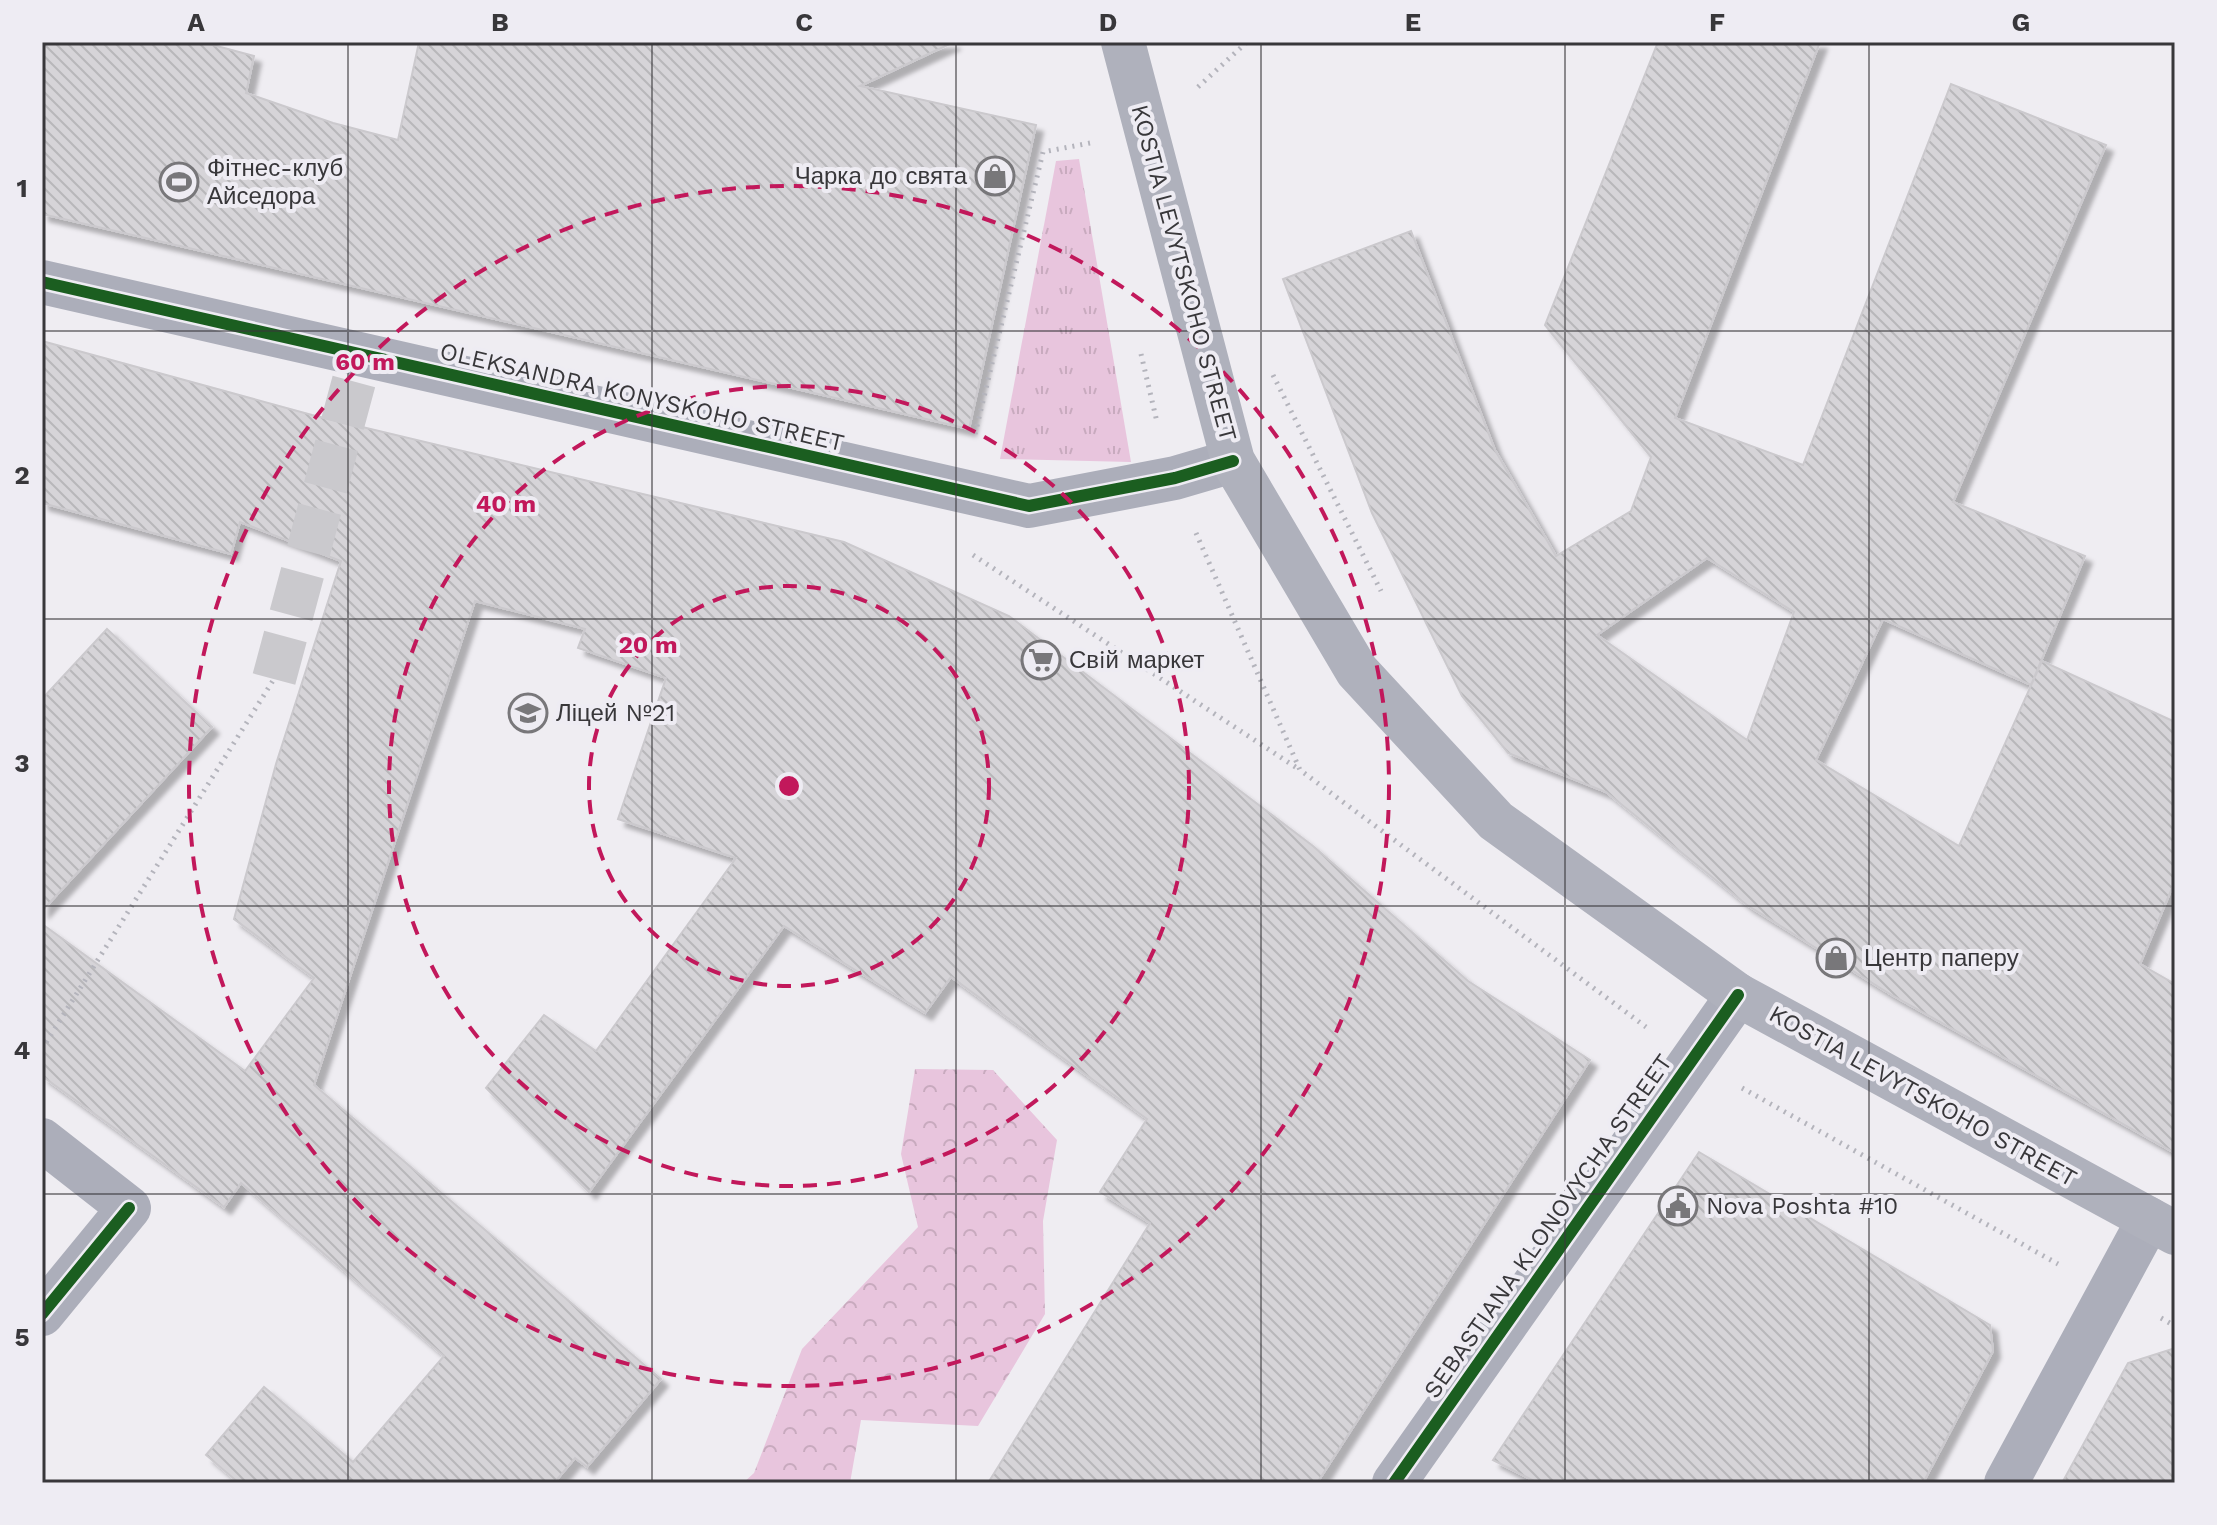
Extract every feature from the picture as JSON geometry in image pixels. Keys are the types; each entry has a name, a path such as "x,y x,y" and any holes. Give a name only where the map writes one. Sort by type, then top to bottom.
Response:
{"main road":[{"name":"KOSTIA LEVYTSKOHO STREET","path":"1123,42 1233,461 1357,671 1496,821 1738,995 2162,1226"}],"street":[{"name":"OLEKSANDRA KONYSKOHO STREET","path":"42,282 1029,506 1175,478 1233,461"},
{"name":"SEBASTIANA KLONOVYCHA STREET","path":"1405,1480 1738,995"},
{"path":"42,1140 129,1208 42,1314"},
{"path":"2006,1483 2162,1226"}],"path":[{"path":"1198,87 1247,42"},
{"path":"1193,72 1201,98"},
{"path":"974,438 1043,152 1091,143"},
{"path":"1267,362 1386,600"},
{"path":"1193,525 1300,770"},
{"path":"961,547 1300,770 1648,1028"},
{"path":"42,1049 274,679"},
{"path":"1741,1087 2060,1266"}],"green space":[{"path":"1079,159 1131,462 1000,459 1056,161"},
{"path":"915,1069 993,1070 1057,1140 1043,1221 1045,1314 978,1426 861,1420 850,1483 743,1483 754,1473 802,1349 918,1227 901,1154"}],"building":[{"path":"42,42 202,42 254,56 246,93 333,123 398,140 419,42 954,42 860,86 1036,125 969,429 42,214"},
{"path":"1658,42 1820,42 1675,418 1803,465 1951,84 2106,145 1953,502 2085,556 2031,685 1883,619 1816,760 1959,846 2042,661 2175,722 2175,881 2140,964 2175,984 2175,1153 1890,994 1747,905 1606,792 1508,753 1462,696 1372,513 1283,279 1411,231 1495,450 1556,556 1631,511 1651,457 1545,325","holes":["1707,558 1794,612 1747,740 1597,635"]},
{"path":"42,341 312,415 844,542 1009,616 1313,846 1468,981 1590,1060 1317,1483 988,1483 1150,1223 1100,1192 1147,1119 951,977 925,1013 784,926 589,1192 486,1088 544,1015 596,1051 736,858 618,819 666,678 578,648 585,629 475,601 314,1085 661,1379 587,1467 575,1458 554,1483 239,1483 206,1455 264,1387 353,1462 444,1356 241,1183 224,1207 42,1076 42,924 245,1071 314,978 234,919 276,764 341,561 240,522 231,554 42,503"},
{"path":"107,629 212,727 42,911 42,699"},
{"path":"1699,1152 1990,1325 1993,1351 1923,1483 1538,1483 1493,1460"},
{"path":"2175,1348 2175,1483 2062,1483 2128,1363"}],"tunnel":[{"path":"274,679 361,355"}],"cycle path":[{"path":"42,282 1029,506 1175,478 1233,461"},
{"path":"1394,1483 1738,995"},
{"path":"42,1314 129,1208"}],"place":[{"name":"Чарка до свята","path":"995,176"},
{"name":"Фітнес-клуб Айседора","path":"179,182"},
{"name":"Свiй маркет","path":"1041,660"},
{"name":"Ліцей №21","path":"528,713"},
{"name":"Центр паперу","path":"1836,958"},
{"name":"Nova Poshta #10","path":"1678,1206"}]}
